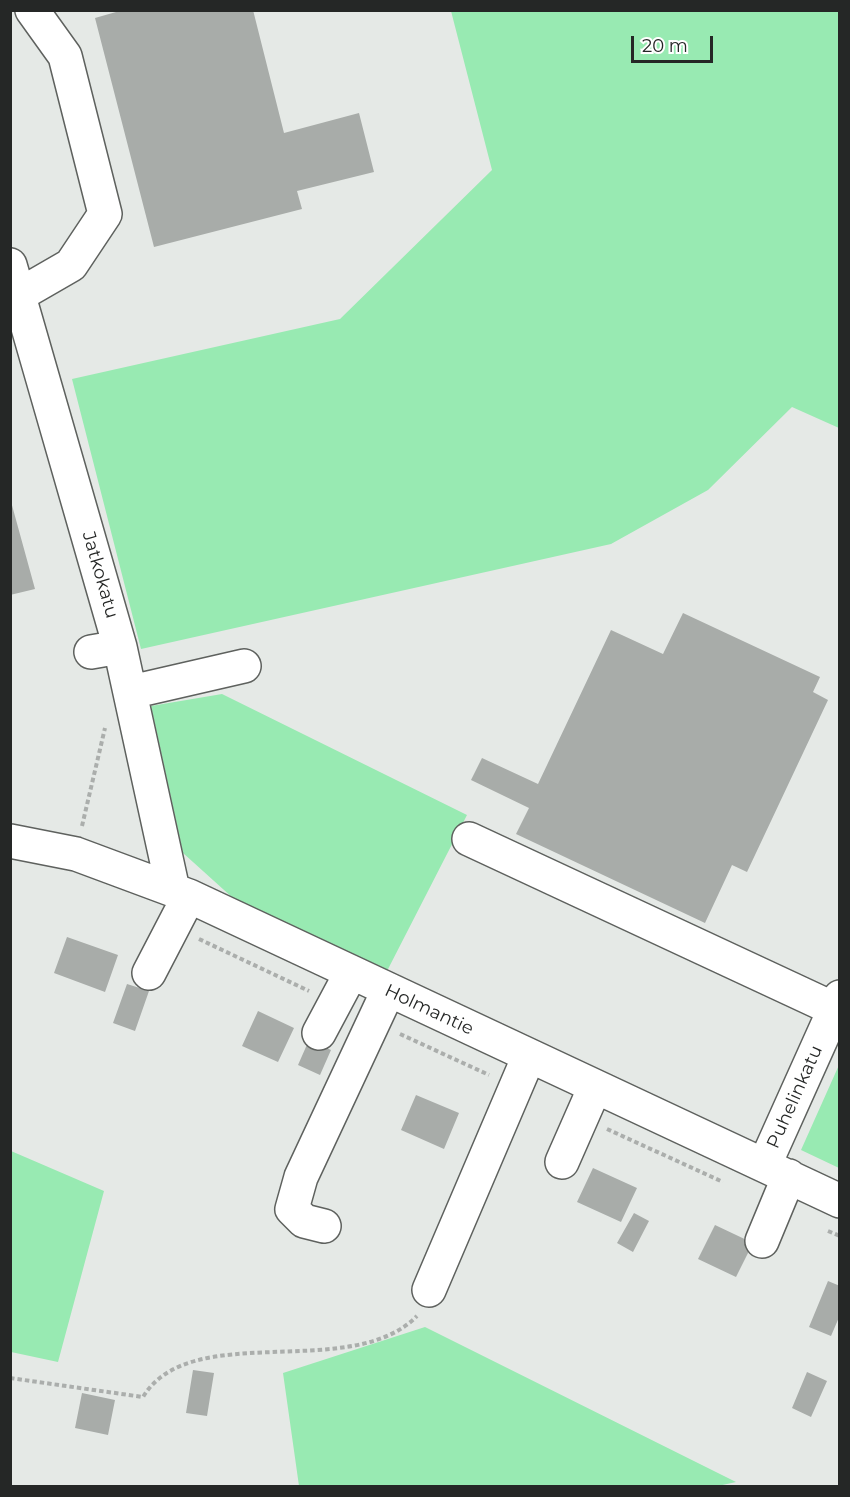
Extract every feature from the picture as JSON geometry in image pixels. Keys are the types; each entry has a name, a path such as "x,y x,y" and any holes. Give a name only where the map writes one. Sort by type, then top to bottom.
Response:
{"street":[{"path":"10,11 31,10 65,56 105,214 71,265 15,280"},
{"name":"Jatkokatu","path":"15,280 105,649 130,692 181,893"},
{"path":"130,692 244,666"},
{"path":"469,839 837,1003"},
{"name":"Holmantie","path":"10,841 76,854 181,893 840,1201"},
{"path":"149,973 175,927 181,893"},
{"path":"319,1033 351,974"},
{"path":"324,1226 304,1221 292,1209 301,1177 388,991"},
{"name":"Puhelinkatu","path":"762,1242 777,1170 837,1003"},
{"path":"429,1290 529,1056"},
{"path":"562,1162 595,1086"}],"path":[{"path":"76,854 110,709 130,692"},
{"path":"175,927 335,1004"},
{"path":"374,1022 515,1087"},
{"path":"581,1118 732,1187"},
{"path":"818,1226 840,1236"},
{"path":"10,1378 143,1397 152,1383 183,1363 281,1350 328,1351 363,1344 404,1329 419,1314 429,1290"}],"green space":[{"path":"451,11 839,11 839,428 792,407 708,490 611,544 141,649 72,379 340,319 492,170"},
{"path":"222,694 467,815 386,973 234,899 183,853 151,706"},
{"path":"839,1065 839,1168 801,1150"},
{"path":"11,1151 104,1191 58,1362 11,1352"},
{"path":"425,1327 736,1482 718,1486 299,1486 283,1373"}],"building":[{"path":"123,10 253,10 284,133 359,113 374,172 297,191 302,209 154,247 95,18"},
{"path":"10,498 35,589 10,595"},
{"path":"683,613 820,677 813,692 828,700 747,872 732,865 705,923 516,834 529,808 471,780 482,758 538,784 611,630 663,654"},
{"path":"67,937 118,955 105,992 54,973"},
{"path":"127,984 149,991 135,1031 113,1023"},
{"path":"258,1011 294,1028 278,1062 242,1046"},
{"path":"309,1040 331,1050 320,1075 298,1065"},
{"path":"416,1095 459,1113 444,1149 401,1130"},
{"path":"593,1168 637,1188 621,1222 577,1202"},
{"path":"634,1213 649,1221 633,1252 617,1243"},
{"path":"715,1225 753,1243 736,1277 698,1259"},
{"path":"828,1281 840,1286 840,1315 831,1336 809,1327"},
{"path":"193,1370 214,1373 207,1416 186,1413"},
{"path":"807,1372 827,1381 811,1417 792,1408"},
{"path":"82,1393 115,1400 108,1435 75,1428"}]}
